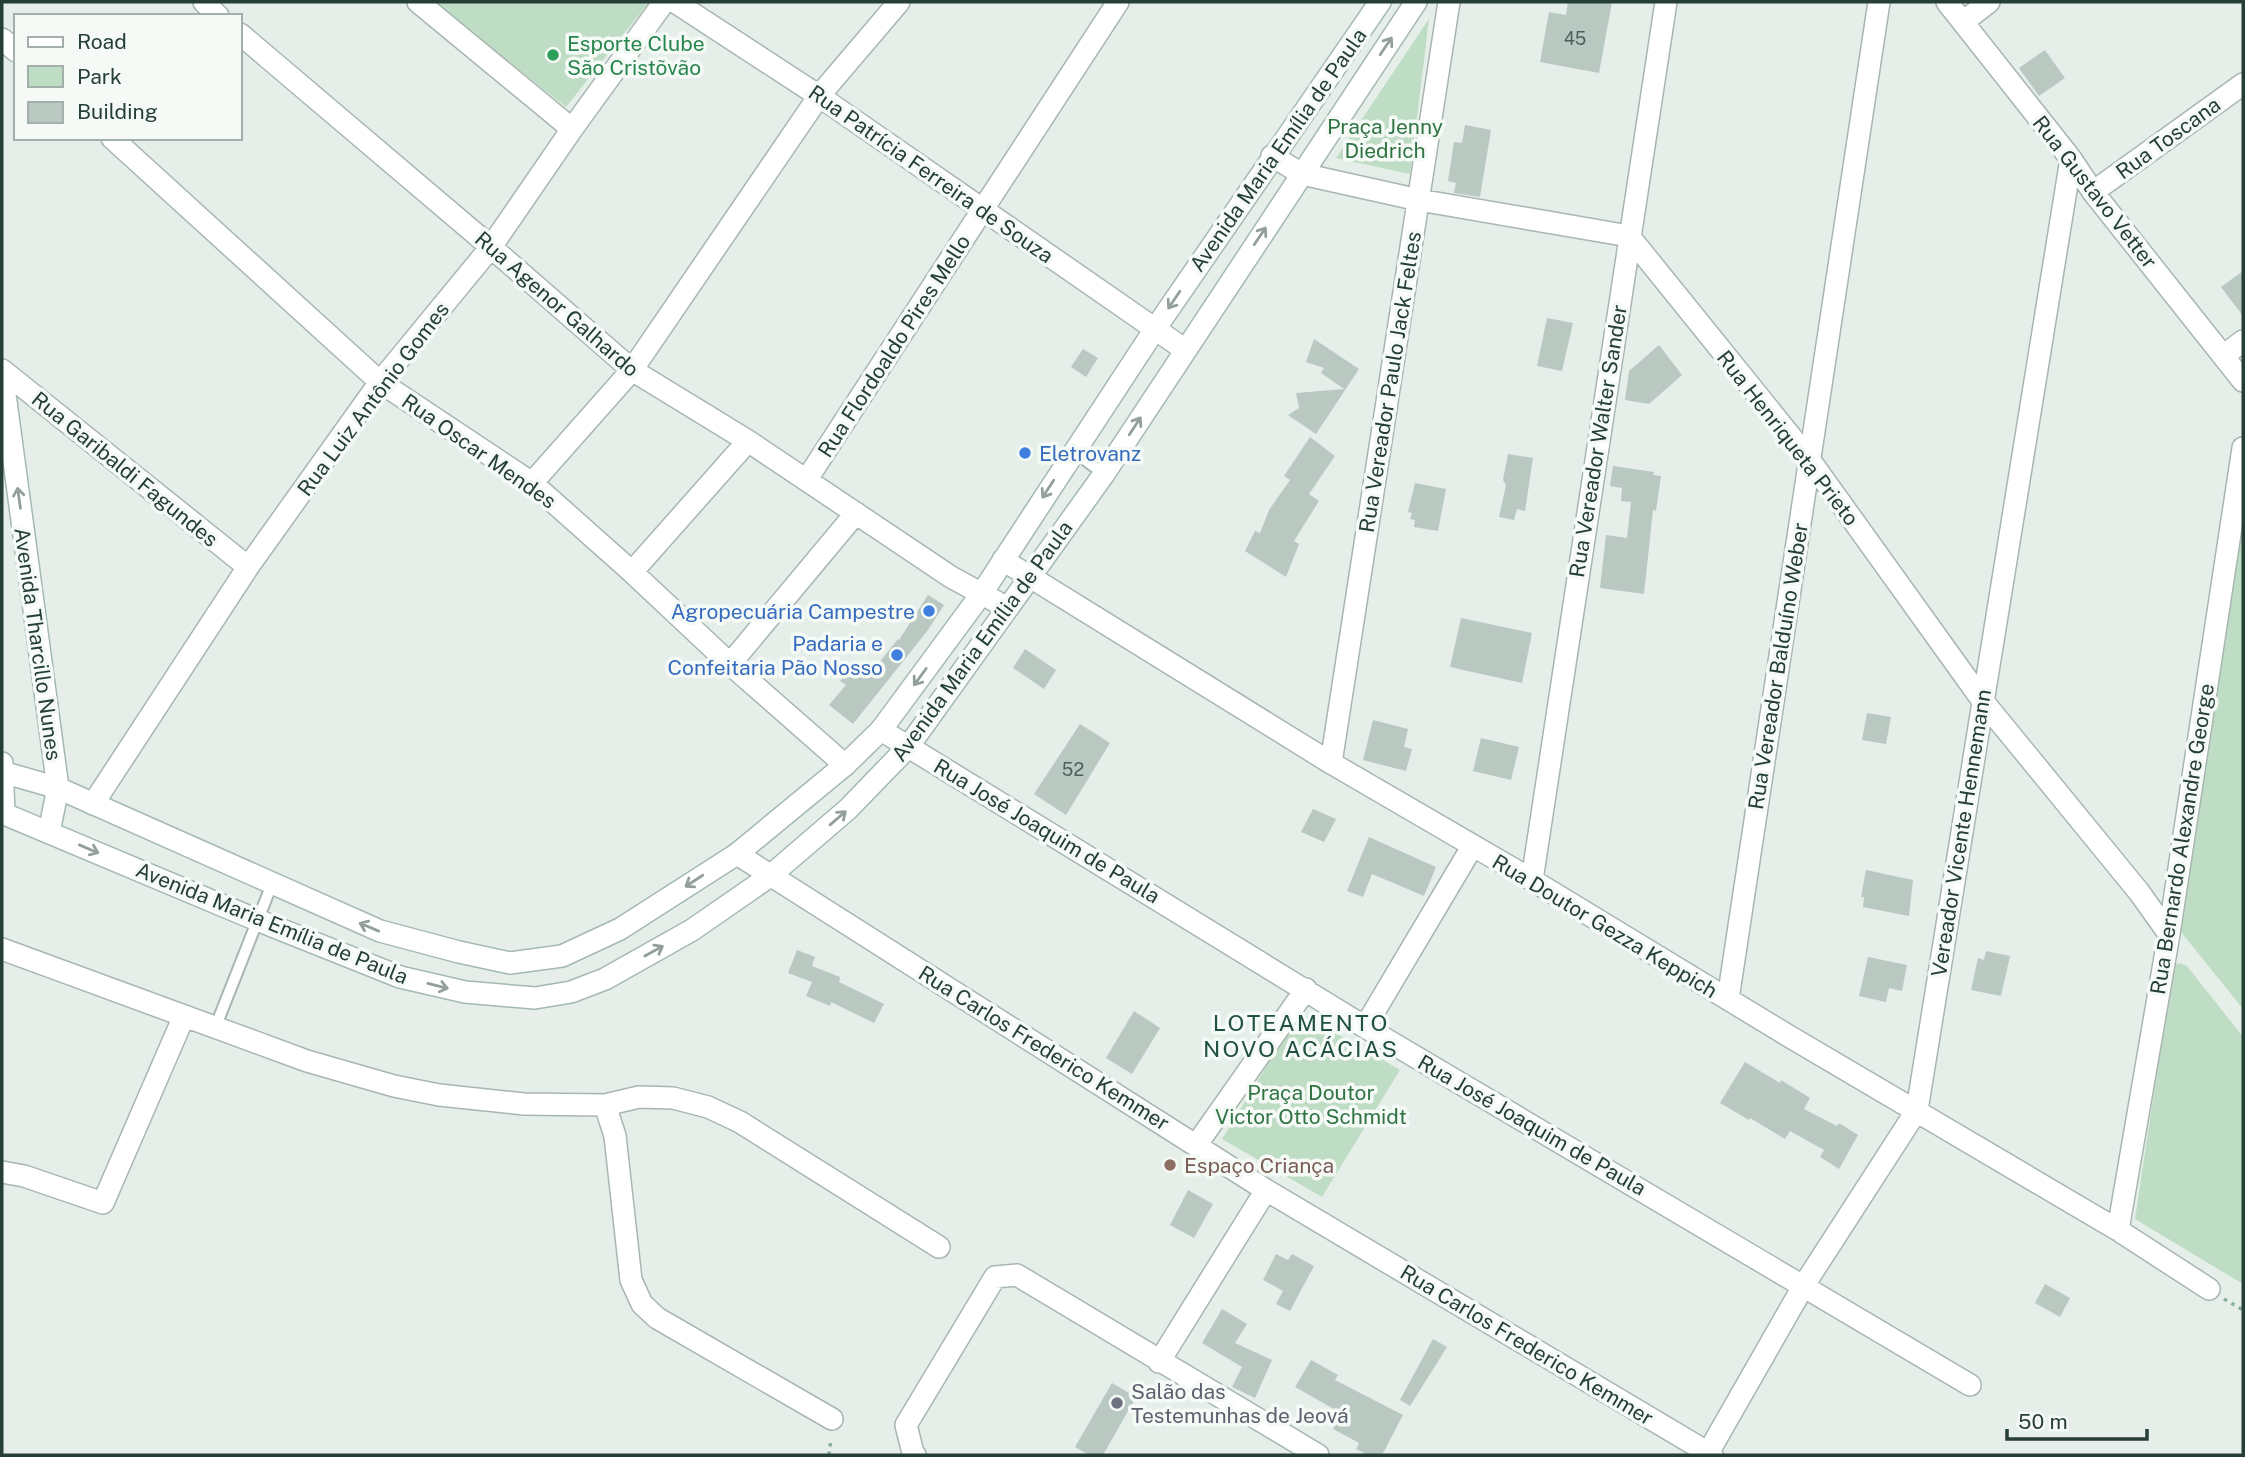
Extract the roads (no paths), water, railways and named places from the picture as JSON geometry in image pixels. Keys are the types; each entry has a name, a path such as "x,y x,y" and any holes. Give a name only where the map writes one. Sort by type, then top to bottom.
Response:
{"street":[{"path":"418,2 572,129"},
{"name":"Rua Luiz Antônio Gomes","path":"93,804 248,567 380,382 491,247 664,2"},
{"name":"Rua Patrícia Ferreira de Souza","path":"675,2 819,96 1184,349"},
{"path":"532,482 632,370 819,96 899,2"},
{"name":"Rua Flordoaldo Pires Mello","path":"807,479 1118,2"},
{"name":"Avenida Maria Emília de Paula","path":"2,772 58,788 380,931 510,963 562,956 620,929 737,854 845,765 881,730 982,593 1155,329 1380,2"},
{"name":"Avenida Maria Emília de Paula","path":"3,813 400,977 465,992 535,998 572,992 605,979 692,930 770,876 848,810 908,747 1104,474 1184,349 1416,2"},
{"name":"Rua Vereador Paulo Jack Feltes","path":"1331,763 1449,2"},
{"name":"Rua Vereador Walter Sander","path":"1532,880 1665,2"},
{"name":"Rua Vereador Balduíno Weber","path":"1728,999 1880,2"},
{"name":"Rua Gustavo Vetter","path":"1947,2 2243,382"},
{"path":"1963,22 1989,2"},
{"name":"Rua Agenor Galhardo","path":"242,36 632,370 748,440 951,577 1006,607"},
{"name":"Rua Toscana","path":"2093,192 2243,84"},
{"name":"Rua Oscar Mendes","path":"114,140 380,382 532,482 730,664 845,765"},
{"path":"1272,156 1301,174 1419,200 1629,236"},
{"name":"Vereador Vicente Hennemann","path":"1710,1454 1804,1285 1917,1110 2071,159"},
{"name":"Rua Henriqueta Prieto","path":"1629,236 1809,459 1982,700 2139,892 2169,934"},
{"path":"2223,356 2243,341"},
{"name":"Rua Garibaldi Fagundes","path":"2,371 248,567"},
{"name":"Avenida Tharcillo Nunes","path":"2,371 58,788 50,832"},
{"path":"632,572 748,440"},
{"name":"Rua Bernardo Alexandre George","path":"2118,1230 2169,934 2243,448"},
{"path":"730,664 856,513"},
{"name":"Rua Doutor Gezza Keppich","path":"1003,560 1331,763 2118,1230 2208,1289"},
{"name":"Rua José Joaquim de Paula","path":"881,730 1365,1027 1970,1385"},
{"path":"2,763 3,813"},
{"path":"1365,1027 1472,847"},
{"name":"Rua Carlos Frederico Kemmer","path":"737,854 1266,1190 1710,1454"},
{"path":"2,949 350,1075 439,1095 524,1104 605,1105 639,1097 673,1098 708,1107 740,1122 939,1247"},
{"path":"1197,1144 1306,989"},
{"path":"2,1172 24,1176 103,1203 184,1016"},
{"path":"605,1105 615,1136 631,1280 642,1304 657,1318 832,1419"},
{"path":"1160,1362 1266,1190"},
{"path":"915,1455 905,1425 995,1277 1017,1275 1318,1455"}],"lane":[{"path":"1073,451 1104,474"},
{"path":"215,1028 272,884"}],"place":[{"name":"Esporte Clube São Cristõvão","path":"553,55"},
{"name":"Eletrovanz","path":"1025,453"},
{"name":"Agropecuária Campestre","path":"929,611"},
{"name":"Padaria e Confeitaria Pão Nosso","path":"897,655"},
{"name":"Espaço Criança","path":"1170,1165"},
{"name":"Salão das Testemunhas de Jeová","path":"1117,1403"}],"district":[{"name":"LOTEAMENTO NOVO ACÁCIAS","path":"1301,1035"}],"park label":[{"name":"Praça Jenny Diedrich","path":"1385,138"},
{"name":"Praça Doutor Victor Otto Schmidt","path":"1311,1104"}]}
